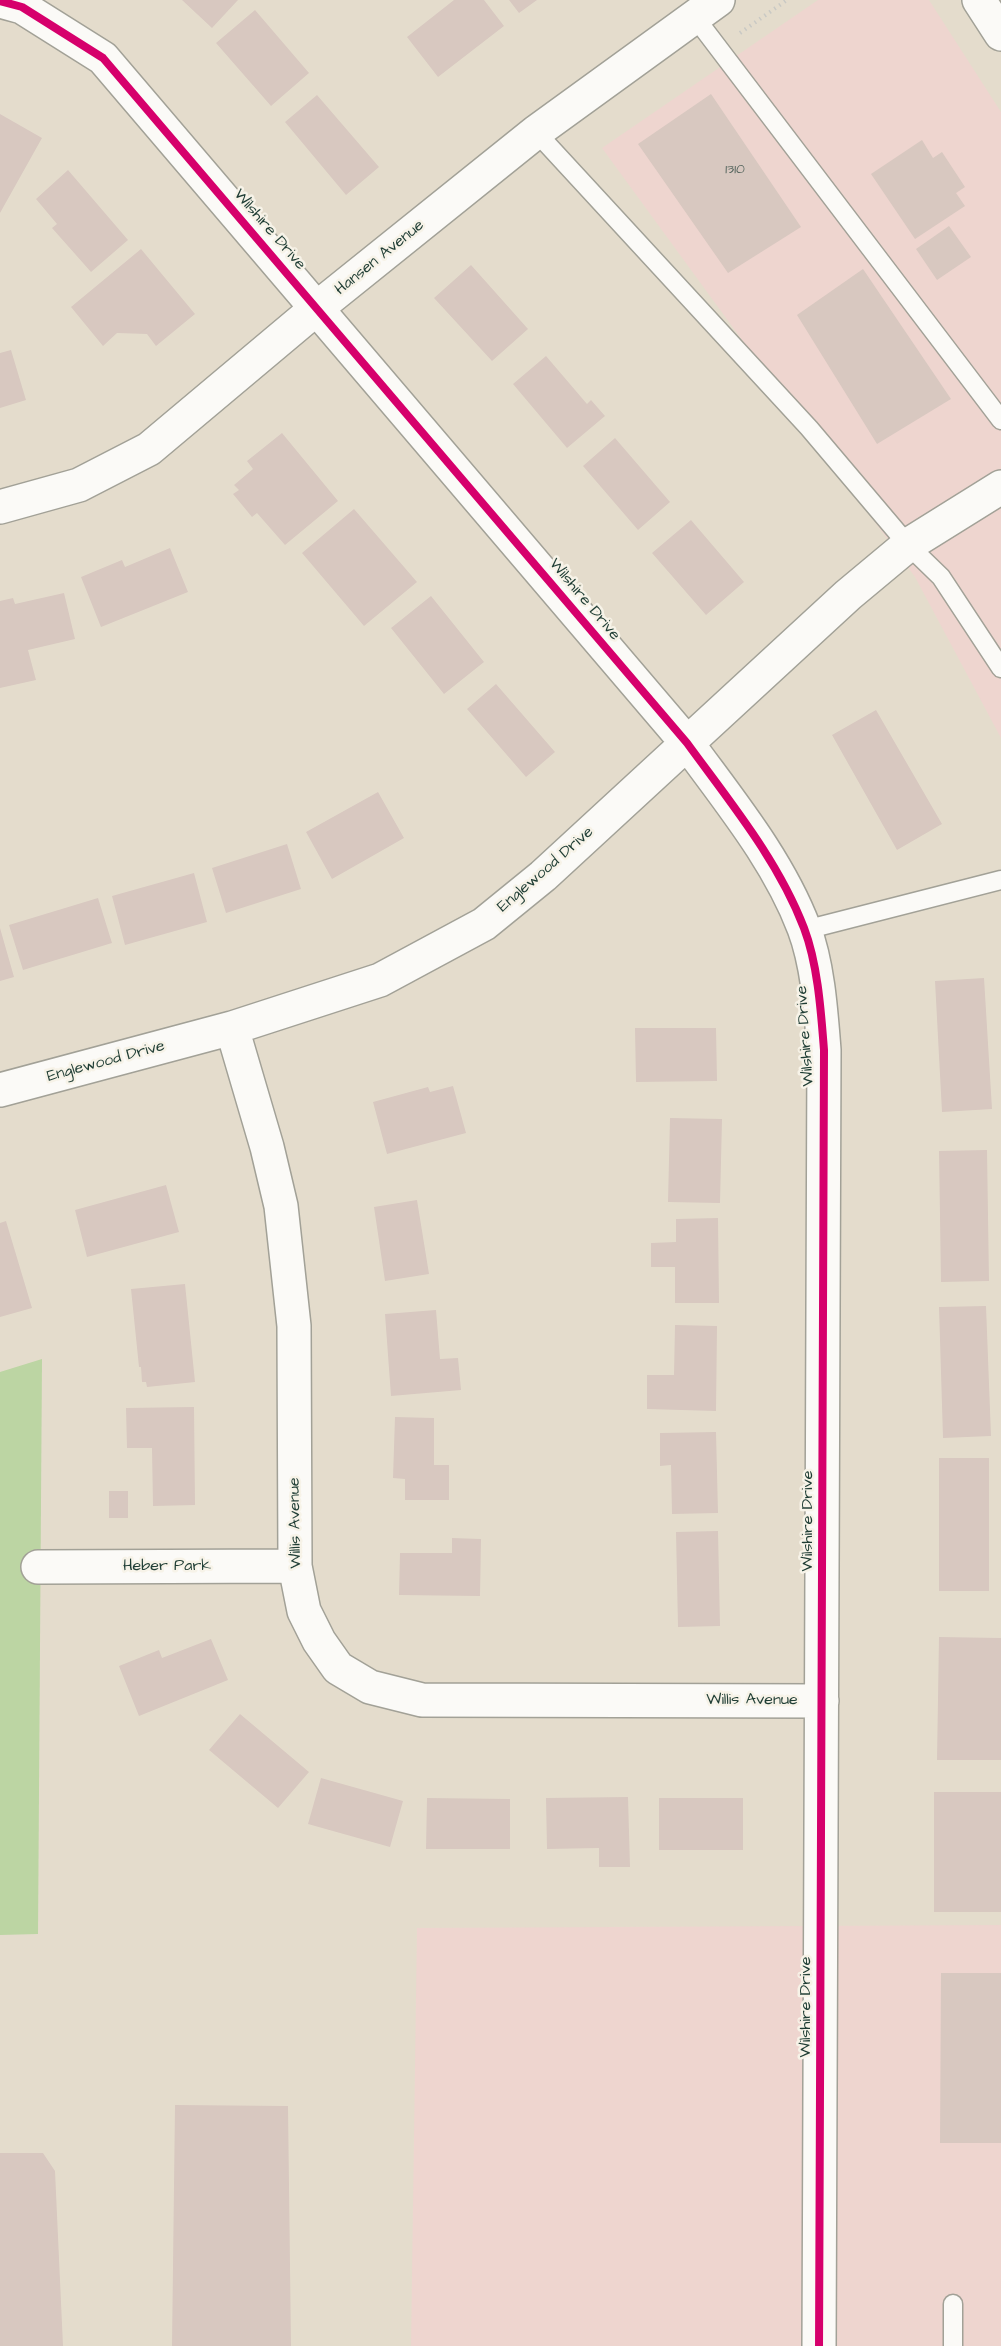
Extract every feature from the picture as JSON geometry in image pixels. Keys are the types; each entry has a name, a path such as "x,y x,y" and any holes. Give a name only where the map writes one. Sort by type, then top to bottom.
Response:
{"street":[{"path":"979,0 1001,34"},
{"name":"Wilshire Drive","path":"0,1 22,7 103,58 687,743 761,844 784,883 805,930 819,995 824,1050 819,2346"},
{"name":"Hansen Avenue","path":"0,507 79,485 149,449 318,308 537,132 706,8"},
{"name":"Englewood Drive","path":"0,1090 232,1028 380,980 484,924 543,876 848,595 908,545 1001,487"},
{"name":"Willis Avenue","path":"232,1028 267,1147 281,1206 294,1326 295,1566 304,1611 319,1641 338,1668 370,1687 423,1700 822,1701"},
{"name":"Heber Park","path":"38,1567 295,1566"}],"lane":[{"path":"706,8 1001,420"},
{"path":"537,132 809,428 908,545 941,577 1001,668"},
{"path":"805,930 1001,880"},
{"path":"953,2304 953,2346"}],"path":[{"path":"732,32 738,33 787,0"}],"shaded area":[{"path":"818,0 929,0 1001,112 1001,738 915,577 602,148"},
{"path":"1001,1925 1001,2346 411,2346 417,1928"}],"green space":[{"path":"42,1359 38,1934 0,1935 0,1372"}],"building":[{"path":"182,0 238,0 212,28"},
{"path":"454,0 484,0 504,26 438,77 407,37"},
{"path":"509,0 537,0 519,13"},
{"path":"255,10 309,73 271,106 216,43"},
{"path":"711,94 801,227 728,273 638,144"},
{"path":"317,95 379,167 346,195 285,122"},
{"path":"0,114 42,138 0,213"},
{"path":"922,140 933,158 942,152 965,187 956,193 965,206 915,239 871,174"},
{"path":"68,170 128,240 91,272 52,228 57,224 36,199"},
{"path":"949,226 971,257 937,280 916,249"},
{"path":"141,249 195,314 156,346 147,334 117,333 103,346 71,307"},
{"path":"471,265 528,329 492,361 434,298"},
{"path":"863,269 951,399 877,444 797,315"},
{"path":"11,350 26,400 0,408 0,353"},
{"path":"546,356 587,404 591,400 605,416 567,448 513,384"},
{"path":"282,433 338,501 285,545 257,513 252,517 233,494 239,490 234,485 253,469 247,461"},
{"path":"615,438 670,502 638,530 583,466"},
{"path":"354,509 417,582 364,626 302,553"},
{"path":"691,520 744,582 706,615 652,553"},
{"path":"170,548 188,592 101,627 81,577 122,560 125,567"},
{"path":"64,593 75,639 28,650 36,680 0,688 0,601 13,598 15,604"},
{"path":"431,596 484,662 444,694 391,628"},
{"path":"496,684 555,752 526,777 467,709"},
{"path":"876,710 942,824 897,850 832,735"},
{"path":"378,792 404,838 332,879 306,832"},
{"path":"287,844 301,889 226,913 212,868"},
{"path":"194,873 207,922 125,945 112,896"},
{"path":"98,898 112,943 23,970 9,925"},
{"path":"0,928 14,977 0,981"},
{"path":"984,978 992,1109 942,1112 935,981"},
{"path":"635,1028 716,1028 717,1081 636,1082"},
{"path":"453,1086 466,1133 387,1154 373,1102 428,1087 430,1092"},
{"path":"670,1118 722,1119 720,1203 668,1202"},
{"path":"987,1150 989,1281 941,1282 939,1151"},
{"path":"166,1185 179,1232 87,1257 75,1210"},
{"path":"417,1200 429,1274 385,1281 374,1207"},
{"path":"718,1218 719,1303 675,1303 675,1267 651,1267 651,1243 676,1242 676,1219"},
{"path":"6,1221 32,1308 0,1317 0,1223"},
{"path":"185,1284 195,1382 147,1387 146,1382 142,1382 141,1367 139,1367 131,1289"},
{"path":"986,1306 991,1436 943,1438 939,1307"},
{"path":"436,1310 440,1359 458,1358 461,1390 391,1396 385,1314"},
{"path":"675,1325 717,1326 716,1411 647,1409 647,1375 674,1375"},
{"path":"194,1407 195,1505 153,1506 152,1448 127,1448 126,1408"},
{"path":"395,1417 434,1418 434,1465 449,1465 449,1500 405,1500 405,1479 393,1478"},
{"path":"716,1432 718,1513 672,1514 671,1465 660,1466 660,1433"},
{"path":"939,1458 989,1458 989,1591 939,1591"},
{"path":"109,1491 128,1491 128,1518 109,1518"},
{"path":"718,1531 720,1626 678,1627 676,1532"},
{"path":"452,1538 481,1539 480,1596 399,1595 400,1553 452,1553"},
{"path":"939,1637 1001,1638 1001,1760 937,1760"},
{"path":"211,1639 228,1680 139,1716 119,1666 159,1650 162,1658"},
{"path":"240,1714 309,1772 278,1808 209,1750"},
{"path":"321,1778 403,1801 390,1847 308,1824"},
{"path":"934,1792 1001,1792 1001,1912 934,1912"},
{"path":"628,1797 630,1867 599,1867 599,1848 547,1849 546,1798"},
{"path":"427,1798 510,1799 510,1849 426,1849"},
{"path":"659,1798 743,1798 743,1850 659,1850"},
{"path":"941,1973 1001,1973 1001,2143 940,2143"},
{"path":"175,2105 288,2106 291,2346 172,2346"},
{"path":"0,2153 43,2153 55,2171 63,2346 0,2346"}],"cycle path":[{"path":"0,1 22,7 103,58 687,743 767,855 793,903 809,942 816,973 824,1050 819,2346"}]}
